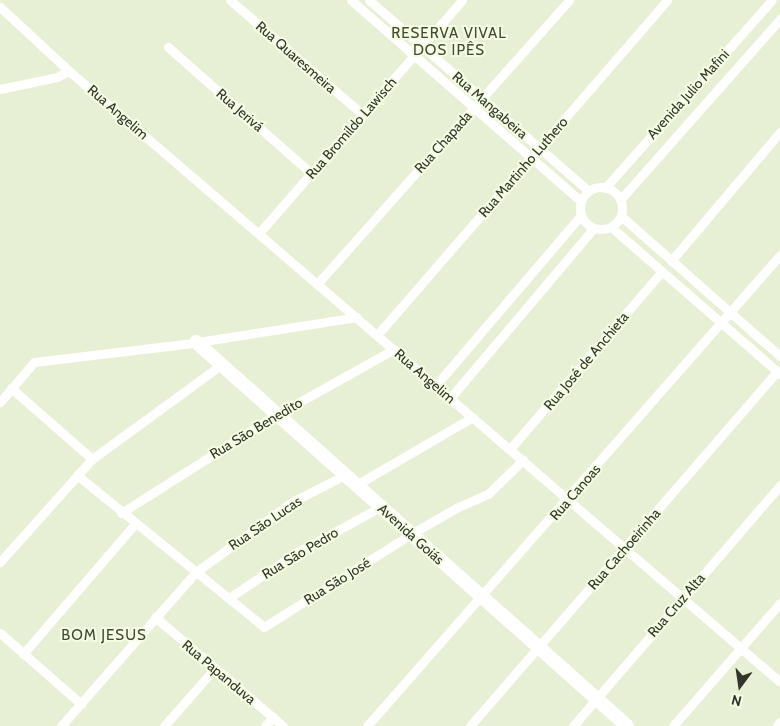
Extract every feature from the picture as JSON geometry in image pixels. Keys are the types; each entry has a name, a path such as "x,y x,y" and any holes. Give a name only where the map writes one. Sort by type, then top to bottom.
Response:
{"street":[{"name":"Rua Quaresmeira","path":"230,0 362,114"},
{"name":"Rua Mangabeira","path":"369,0 589,191"},
{"name":"Rua Bromildo Lawisch","path":"259,233 462,0"},
{"name":"Rua Chapada","path":"318,283 569,0"},
{"name":"Rua Martinho Luthero","path":"378,334 667,0"},
{"name":"Avenida Julio Mafini","path":"604,188 772,0"},
{"name":"Rua Mangabeira","path":"356,2 582,201"},
{"name":"Rua Angelim","path":"0,7 69,70 569,498 780,682"},
{"name":"Avenida Julio Mafini","path":"620,200 780,19"},
{"name":"Rua Jerivá","path":"168,47 311,173"},
{"path":"0,89 57,78 69,70"},
{"path":"671,261 780,132"},
{"path":"436,385 581,215 582,201 589,191 604,188 620,200 621,216 780,356"},
{"path":"581,215 594,228"},
{"path":"451,397 594,228 611,226 621,216"},
{"path":"611,226 661,272 778,372"},
{"name":"Rua Canoas","path":"367,726 569,498 780,255"},
{"name":"Rua José de Anchieta","path":"510,449 661,272"},
{"path":"0,402 34,362 190,343 358,317"},
{"name":"Avenida Goiás","path":"190,343 273,417 372,511 407,536"},
{"name":"Rua São Benedito","path":"121,513 273,417 394,349"},
{"path":"0,562 92,459 218,367"},
{"name":"Rua Cachoeirinha","path":"470,726 778,372"},
{"path":"11,388 92,459"},
{"name":"Avenida Goiás","path":"273,417 356,485 407,536 594,702 627,726"},
{"path":"356,485 473,417"},
{"name":"Rua São José","path":"229,598 264,627 407,536 456,508 488,494 523,460"},
{"path":"76,475 134,524 229,598"},
{"name":"Rua São Lucas","path":"61,726 196,572 292,502 337,479"},
{"name":"Rua Cruz Alta","path":"573,726 780,485"},
{"name":"Rua São Pedro","path":"229,598 296,553 372,511"},
{"path":"24,654 134,524"},
{"path":"673,726 780,603"},
{"name":"Rua Papanduva","path":"155,617 283,726"},
{"path":"0,634 81,704"},
{"path":"164,726 214,669"},
{"name":"Avenida Goiás","path":"594,702 616,726"},
{"path":"265,726 273,717"},
{"path":"777,726 780,722"}],"district":[{"name":"RESERVA VIVAL DOS IPÊS","path":"449,42"},
{"name":"BOM JESUS","path":"104,636"}]}
